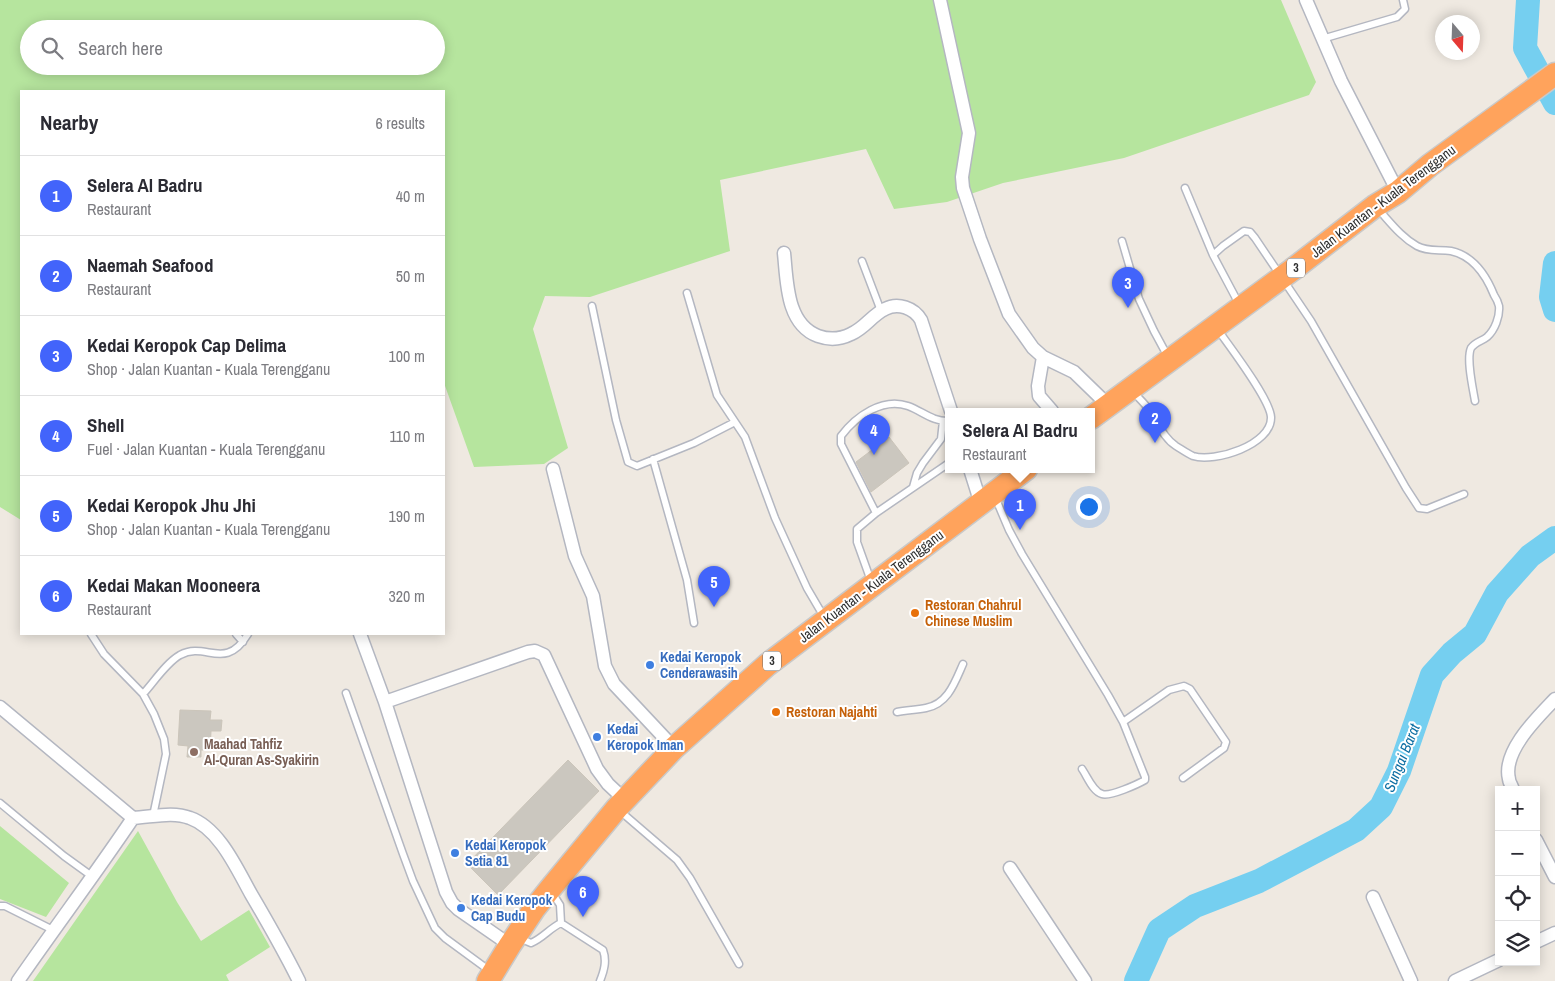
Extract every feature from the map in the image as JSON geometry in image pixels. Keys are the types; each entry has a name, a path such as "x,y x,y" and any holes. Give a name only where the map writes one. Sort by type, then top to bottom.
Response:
{"highway":[{"name":"Jalan Kuantan - Kuala Terengganu","path":"1099,412 1555,74"},
{"name":"Jalan Kuantan - Kuala Terengganu","path":"490,977 534,909 550,889 621,804 674,748 760,670 1021,473"}],"street":[{"path":"940,0 969,133 962,177 965,195 980,239 1009,314 1024,336 1043,357 1074,372 1099,412"},
{"path":"1306,0 1341,81 1398,192"},
{"path":"784,253 788,291 796,316 809,332 824,338 844,337 864,326 881,311 892,306 900,306 917,313 950,408"},
{"path":"1043,357 1038,386 1039,396 1049,408"},
{"path":"553,469 576,556 593,596 605,666 614,684 674,748"},
{"path":"972,473 987,499"},
{"path":"360,635 385,702 446,892 458,909 513,941"},
{"path":"385,702 535,651 544,656 597,769 621,804"},
{"path":"1511,786 1508,777 1513,750 1555,699"},
{"path":"0,707 133,818 178,815 191,818 203,824 229,856 278,939 300,981"},
{"path":"18,981 133,818"},
{"path":"1540,848 1555,877"},
{"path":"1010,868 1085,981"},
{"path":"1373,897 1411,981"},
{"path":"1540,940 1555,933"},
{"path":"1455,981 1495,962"}],"lane":[{"path":"1322,39 1397,17 1405,9 1403,0"},
{"path":"1185,188 1213,255 1241,307"},
{"path":"1375,206 1409,241 1418,247 1428,250 1449,250 1463,254 1475,264 1488,280 1499,305 1497,323 1487,337 1477,342 1471,349 1470,362 1474,401"},
{"path":"1213,255 1244,231 1250,232 1282,277 1342,372 1419,508 1427,509 1464,494"},
{"path":"1122,241 1139,299 1170,361"},
{"path":"862,261 881,311"},
{"path":"687,293 717,395 745,437 775,518 807,588 826,620"},
{"path":"592,306 616,420 628,462 637,466 694,443 735,422"},
{"path":"1130,389 1147,407 1174,445 1192,456 1204,457 1233,453 1257,440 1266,432 1271,424 1271,416 1255,384 1216,326"},
{"path":"876,513 841,444 840,436 870,410 884,404 894,403 908,406 932,418 945,421"},
{"path":"913,487 917,473 941,439 945,425"},
{"path":"654,459 687,580 694,623"},
{"path":"872,585 857,542 860,525 945,465"},
{"path":"987,499 1009,530 1108,695 1123,722 1145,780 1110,794 1102,794 1096,790 1082,769"},
{"path":"92,635 104,654 143,694 154,714 164,739 166,754 153,817"},
{"path":"237,635 243,642"},
{"path":"143,694 174,660 182,654 193,651 226,654 234,650 247,635"},
{"path":"897,712 932,706 946,697 951,691 963,664"},
{"path":"1123,722 1169,690 1184,686 1190,689 1226,742 1224,748 1183,778"},
{"path":"346,693 406,863 435,928 490,977"},
{"path":"0,803 64,856 93,877"},
{"path":"621,804 677,860 690,878 739,964"},
{"path":"550,889 560,905 561,923"},
{"path":"0,906 5,906 53,930"},
{"path":"513,941 531,943 538,940 553,926 561,923"},
{"path":"561,923 603,950 605,968 600,981"}],"green space":[{"path":"0,0 1281,0 1316,82 1309,95 1124,158 1003,183 947,202 894,209 866,149 720,180 730,251 590,297 545,296 533,329 568,448 544,464 474,467 445,386 445,90 20,90 20,519 0,507"},
{"path":"0,826 69,883 46,917 0,899"},
{"path":"138,831 201,941 249,910 270,947 226,975 229,981 33,981"}],"building":[{"path":"889,437 909,463 871,492 856,462"},
{"path":"180,710 211,711 210,720 222,720 221,731 211,731 210,750 201,750 201,757 187,757 188,746 178,745"},
{"path":"568,760 599,791 498,895 467,864"}],"waterway":[{"name":"Sungai Barat","path":"1528,0 1525,48 1555,103"},
{"name":"Sungai Barat","path":"1555,263 1551,297 1555,310"},
{"name":"Sungai Barat","path":"1136,981 1159,930 1195,906 1259,881 1356,830 1381,807 1399,771 1432,675 1452,653 1475,634 1497,593 1530,556 1555,538"}],"place":[{"name":"Kedai Keropok Cap Delima","path":"1128,308"},
{"name":"Naemah Seafood","path":"1155,443"},
{"name":"Shell","path":"874,455"},
{"name":"Selera Al Badru","path":"1020,530"},
{"name":"Kedai Keropok Jhu Jhi","path":"714,607"},
{"name":"Restoran Chahrul Chinese Muslim","path":"915,613"},
{"name":"Kedai Keropok Cenderawasih","path":"650,665"},
{"name":"Restoran Najahti","path":"776,712"},
{"name":"Kedai Keropok Iman","path":"597,737"},
{"name":"Maahad Tahfiz Al-Quran As-Syakirin","path":"194,752"},
{"name":"Kedai Keropok Setia 81","path":"455,853"},
{"name":"Kedai Keropok Cap Budu","path":"461,908"},
{"name":"Kedai Makan Mooneera","path":"583,917"}]}
